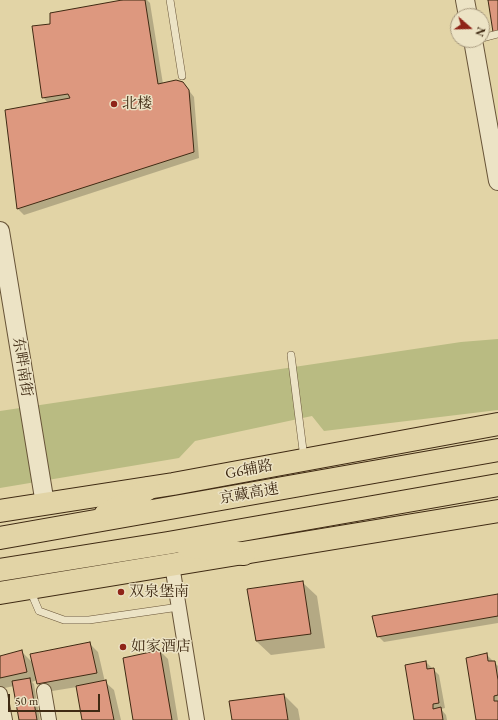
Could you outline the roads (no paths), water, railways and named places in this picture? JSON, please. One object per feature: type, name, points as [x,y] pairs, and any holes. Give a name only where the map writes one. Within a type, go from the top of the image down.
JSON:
[{"type":"main road","name":"G6辅路","points":[[0,511],[149,488],[498,424]]},
{"type":"main road","name":"京藏高速","points":[[0,538],[498,450]]},
{"type":"main road","points":[[0,570],[168,543],[498,485]]},
{"type":"main road","points":[[95,521],[149,488]]},
{"type":"main road","points":[[0,593],[498,511]]},
{"type":"main road","points":[[168,543],[244,554]]},
{"type":"street","points":[[474,48],[498,181]]},
{"type":"street","name":"东畔南街","points":[[0,231],[45,504]]},
{"type":"street","points":[[172,565],[197,720]]},
{"type":"street","points":[[44,691],[49,720]]},
{"type":"street","points":[[0,694],[5,720]]},
{"type":"lane","points":[[170,0],[182,76]]},
{"type":"lane","points":[[291,354],[304,460]]},
{"type":"lane","points":[[29,588],[39,611],[64,620],[90,620],[179,606]]},
{"type":"place","name":"北楼","points":[[114,104]]},
{"type":"place","name":"双泉堡南","points":[[121,592]]},
{"type":"place","name":"如家酒店","points":[[123,647]]}]
